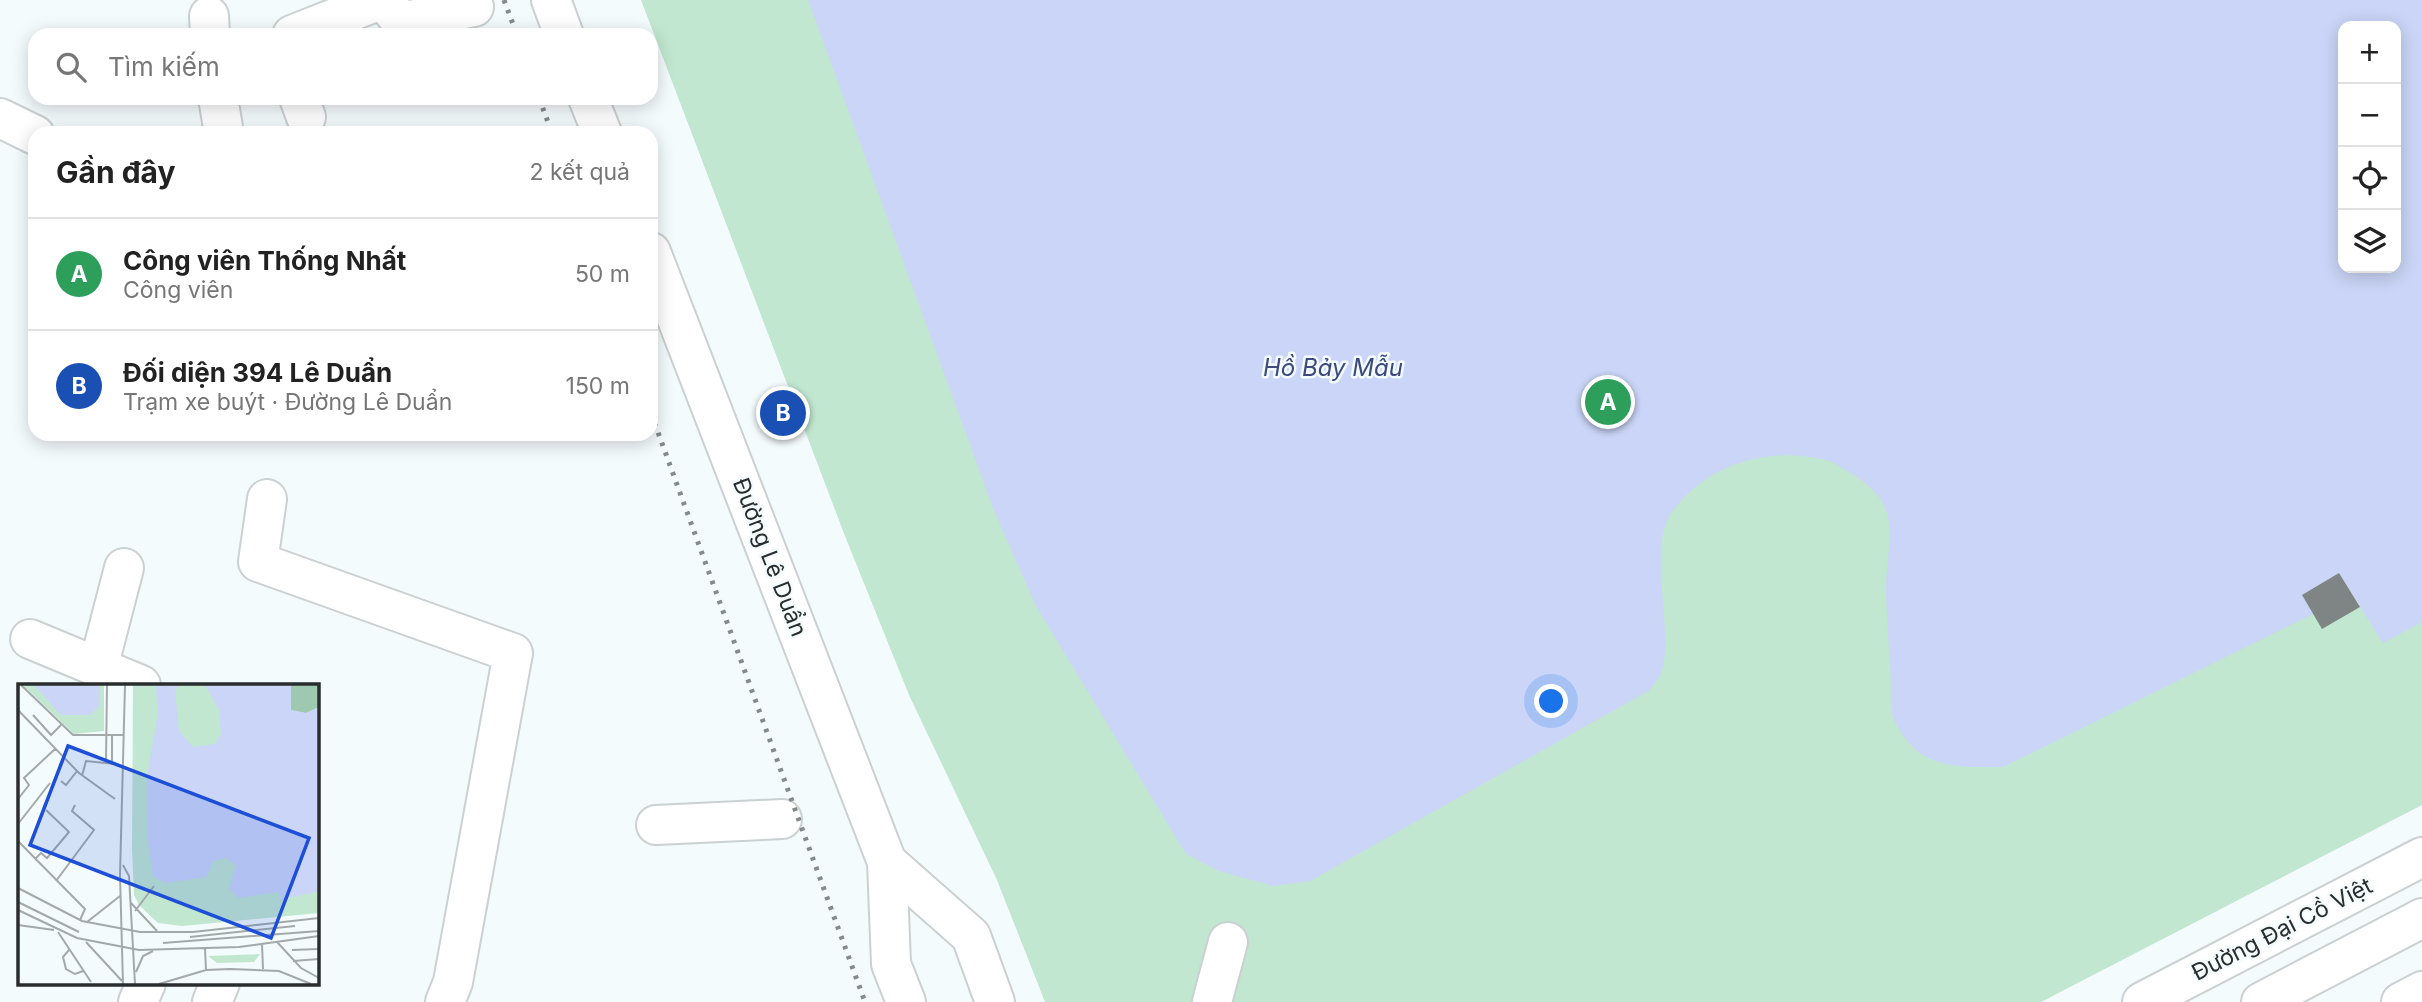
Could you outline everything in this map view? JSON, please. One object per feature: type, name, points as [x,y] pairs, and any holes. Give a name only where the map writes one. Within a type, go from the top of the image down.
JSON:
[{"type":"main road","points":[[310,28],[382,0],[401,22],[455,6]]},
{"type":"main road","points":[[551,0],[561,28]]},
{"type":"main road","points":[[219,105],[223,126]]},
{"type":"main road","points":[[591,105],[599,126]]},
{"type":"main road","points":[[0,118],[28,132]]},
{"type":"main road","name":"Đường Lê Duẩn","points":[[658,270],[887,862],[891,964],[906,1002]]},
{"type":"main road","points":[[267,499],[258,562],[513,653],[453,982],[445,1002]]},
{"type":"main road","points":[[98,668],[124,568]]},
{"type":"main road","points":[[30,639],[138,684]]},
{"type":"main road","points":[[656,825],[782,819]]},
{"type":"main road","name":"Đường Đại Cồ Việt","points":[[2142,1002],[2422,857]]},
{"type":"main road","name":"Đường Lê Duẩn","points":[[887,862],[971,936],[995,1002]]},
{"type":"main road","points":[[2261,1002],[2422,918]]},
{"type":"main road","points":[[1212,1002],[1228,942]]},
{"type":"main road","points":[[138,1002],[146,984]]},
{"type":"main road","points":[[212,1002],[220,984]]},
{"type":"main road","points":[[2401,1002],[2422,991]]},
{"type":"green space","name":"Hồ Bảy Mẫu","points":[[641,0],[2422,0],[2422,805],[2041,1002],[1045,1002],[997,880],[909,695],[845,536],[658,45],[658,28],[652,28]]},
{"type":"water","name":"Hồ Bảy Mẫu","points":[[808,0],[2422,0],[2422,622],[2383,643],[2339,573],[2302,595],[2313,614],[2003,767],[1970,767],[1940,762],[1915,749],[1905,738],[1892,713],[1886,591],[1889,526],[1883,503],[1864,482],[1829,461],[1784,455],[1762,457],[1741,462],[1701,482],[1684,497],[1670,515],[1661,547],[1665,650],[1662,670],[1650,690],[1310,881],[1273,886],[1219,871],[1186,854],[1036,606],[993,508]]},
{"type":"building","points":[[2339,573],[2360,607],[2322,629],[2302,595]]},
{"type":"railway","points":[[504,0],[514,28]]},
{"type":"railway","points":[[542,105],[549,126]]},
{"type":"railway","points":[[658,432],[865,1002]]},
{"type":"place","name":"Công viên Thống Nhất","points":[[1608,402]]},
{"type":"place","name":"Đối diện 394 Lê Duẩn","points":[[783,413]]}]
